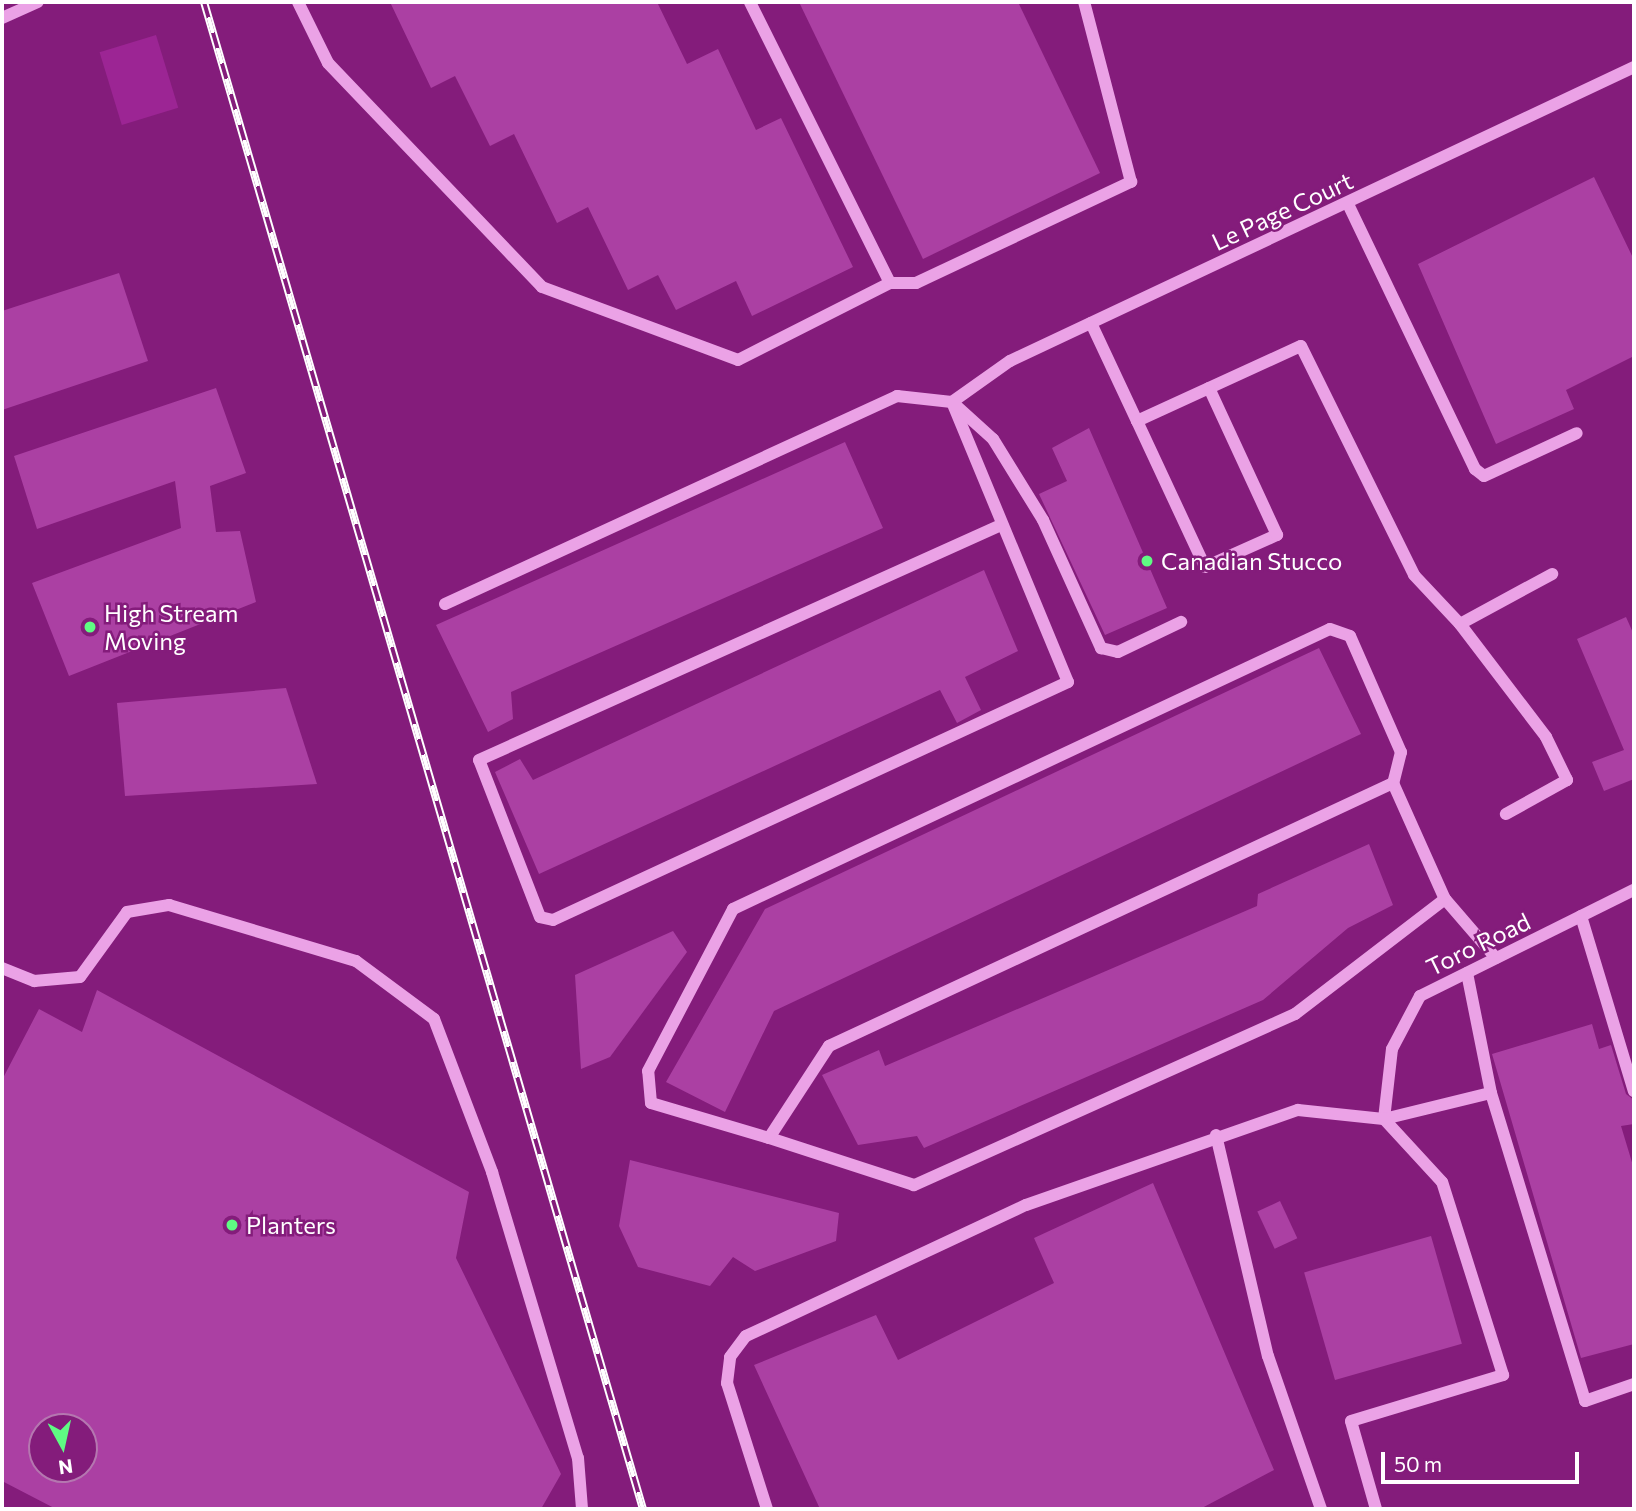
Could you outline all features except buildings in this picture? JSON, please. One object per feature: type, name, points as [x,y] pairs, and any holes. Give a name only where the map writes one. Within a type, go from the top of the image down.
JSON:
[{"type":"street","points":[[2,19],[38,2]]},
{"type":"street","points":[[299,2],[328,63],[542,288],[738,360],[890,283],[916,284],[1131,182],[1084,2]]},
{"type":"street","points":[[750,2],[890,283]]},
{"type":"street","name":"Le Page Court","points":[[952,402],[1010,361],[1634,67]]},
{"type":"street","points":[[1348,204],[1475,469],[1484,476],[1577,433]]},
{"type":"street","points":[[1091,323],[1205,567],[1277,535],[1209,388]]},
{"type":"street","points":[[1137,421],[1301,346],[1414,575],[1460,624],[1546,737],[1567,780],[1506,814]]},
{"type":"street","points":[[445,604],[897,396],[952,402],[993,439],[1043,520],[1101,648],[1118,652],[1181,622]]},
{"type":"street","points":[[952,402],[999,526],[1068,682],[553,920],[540,917],[479,760],[999,526]]},
{"type":"street","points":[[1460,624],[1552,574]]},
{"type":"street","points":[[1445,899],[1295,1014],[914,1185],[651,1103],[648,1071],[733,909],[1330,629],[1350,636],[1401,752],[1393,783],[1445,899],[1496,958]]},
{"type":"street","points":[[769,1138],[829,1046],[1393,783]]},
{"type":"street","name":"Toro Road","points":[[1384,1119],[1392,1049],[1420,996],[1634,890]]},
{"type":"street","points":[[2,968],[34,981],[80,977],[127,912],[169,905],[356,961],[434,1019],[492,1172],[578,1458],[582,1509]]},
{"type":"street","points":[[1581,916],[1634,1091]]},
{"type":"street","points":[[1467,973],[1491,1093],[1585,1401],[1634,1384]]},
{"type":"street","points":[[768,1509],[727,1383],[730,1357],[746,1336],[1026,1205],[1216,1135],[1298,1110],[1384,1119],[1491,1093]]},
{"type":"street","points":[[1376,1509],[1351,1421],[1503,1375],[1442,1182],[1384,1119]]},
{"type":"street","points":[[1216,1135],[1268,1356],[1321,1509]]},
{"type":"shaded area","points":[[156,35],[178,108],[122,125],[100,52]]},
{"type":"railway","points":[[204,2],[643,1509]]},
{"type":"place","name":"Canadian Stucco","points":[[1147,561]]},
{"type":"place","name":"High Stream Moving","points":[[90,627]]},
{"type":"place","name":"Planters","points":[[232,1225]]}]
